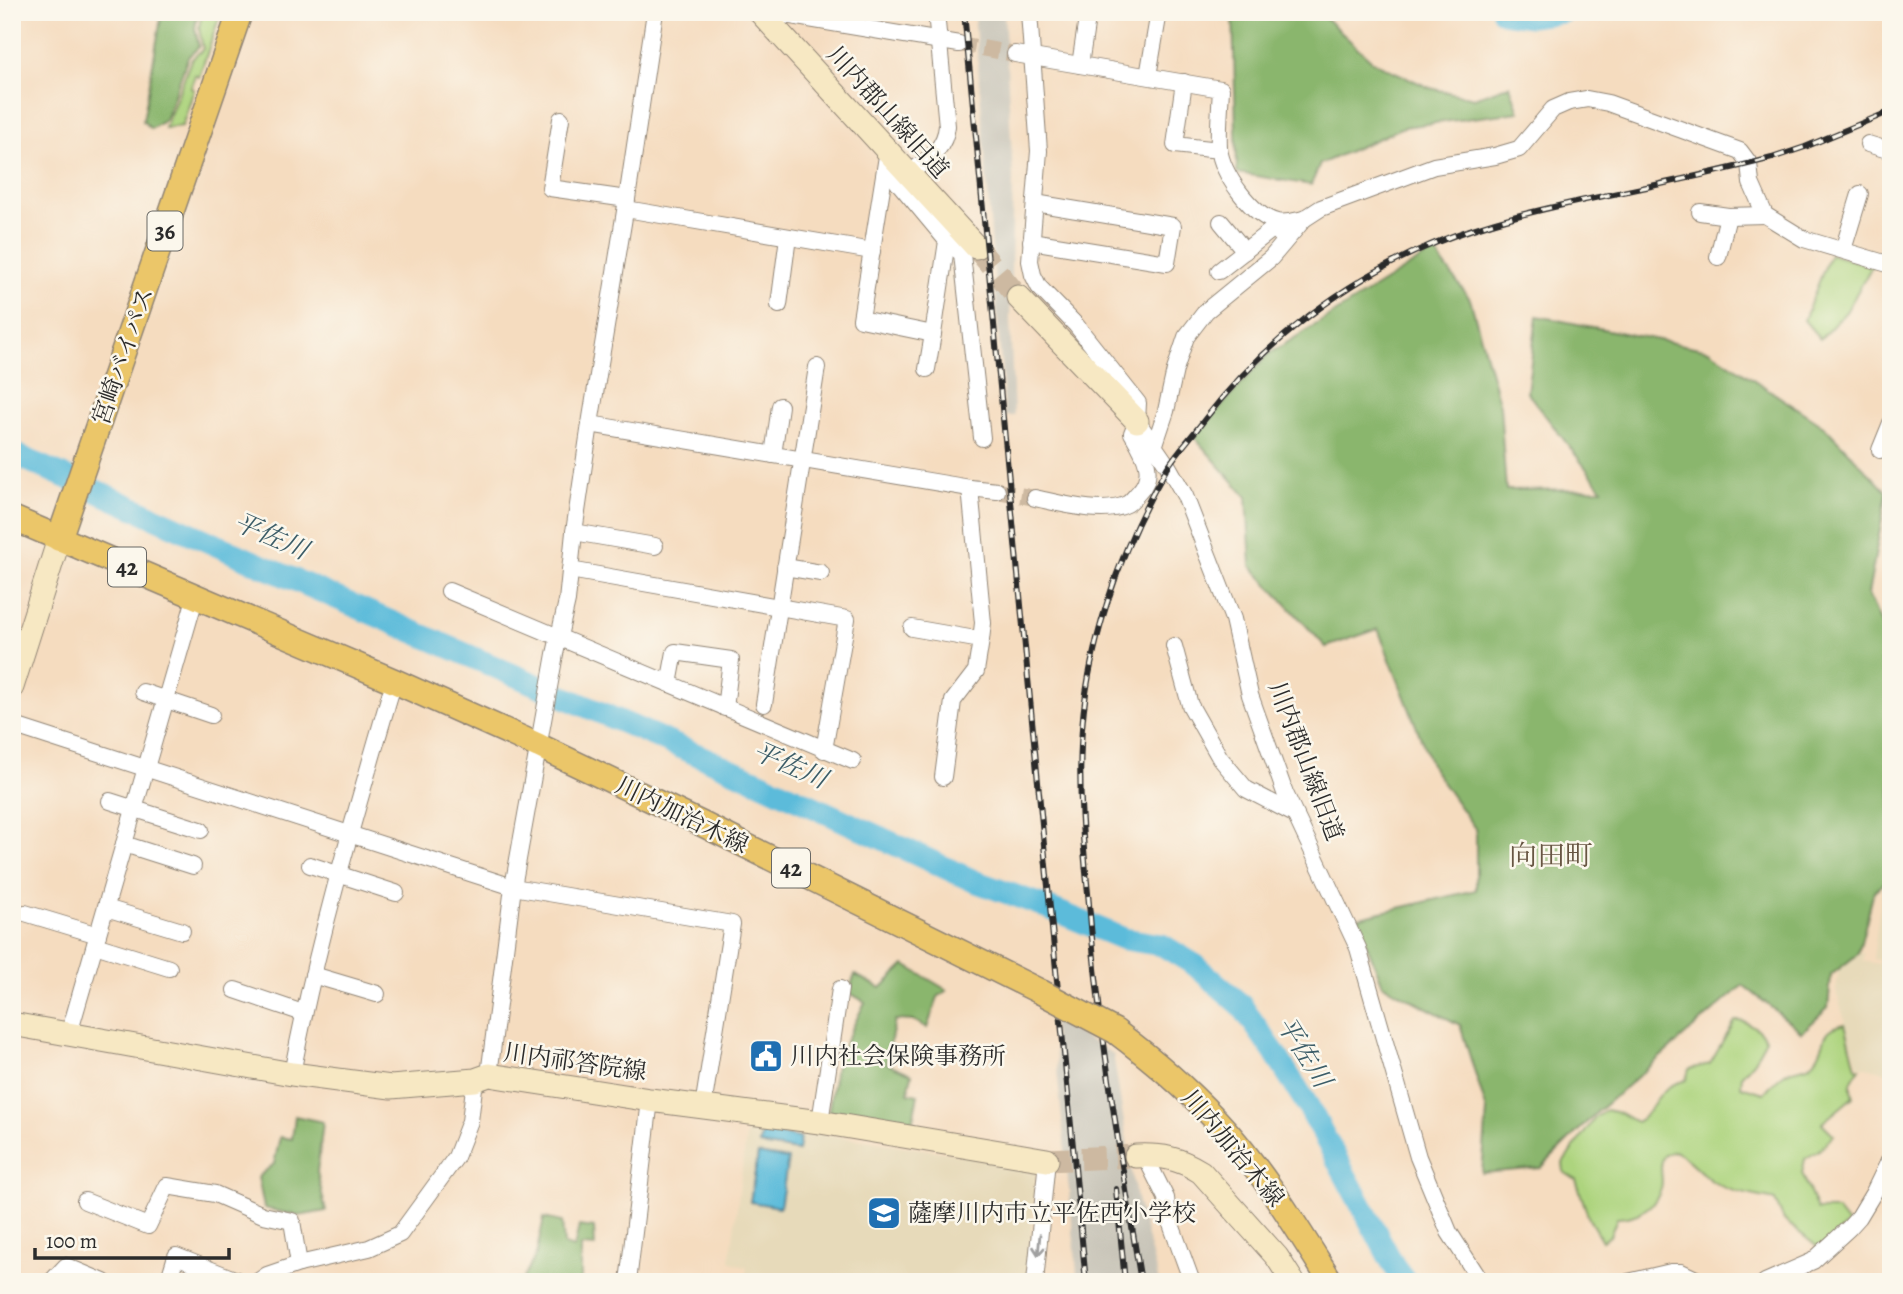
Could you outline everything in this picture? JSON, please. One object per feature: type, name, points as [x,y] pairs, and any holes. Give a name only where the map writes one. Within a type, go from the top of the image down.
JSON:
[{"type":"main road","name":"宮崎バイパス","points":[[62,529],[240,12]]},
{"type":"main road","name":"川内郡山線旧道","points":[[760,12],[903,178],[976,247]]},
{"type":"main road","name":"川内郡山線旧道","points":[[1018,297],[1137,421]]},
{"type":"main road","name":"川内加治木線","points":[[12,518],[62,529],[196,595],[394,681],[541,735],[702,824],[1115,1031],[1174,1078],[1217,1121],[1280,1202],[1331,1282]]},
{"type":"main road","points":[[12,687],[62,529]]},
{"type":"main road","name":"川内祁答院線","points":[[12,1024],[292,1074],[391,1087],[482,1078],[820,1122],[1047,1160]]},
{"type":"main road","points":[[1140,1156],[1172,1157],[1201,1172],[1277,1257],[1293,1282]]},
{"type":"street","points":[[257,1282],[267,1275],[296,1265],[369,1248],[400,1234],[456,1157],[470,1121],[482,1078],[513,887],[567,601],[590,424],[627,204],[655,12]]},
{"type":"street","points":[[767,12],[958,44]]},
{"type":"street","points":[[936,12],[946,140],[939,150],[903,178],[947,241],[962,254],[982,438]]},
{"type":"street","points":[[1029,12],[1039,151],[1030,261],[1033,275],[1039,287],[1076,325],[1138,402],[1137,421],[1132,433],[1144,455],[1149,472],[1144,487],[1128,504],[1101,509],[1035,498]]},
{"type":"street","points":[[1080,65],[1088,12]]},
{"type":"street","points":[[1149,76],[1159,12]]},
{"type":"street","points":[[1015,54],[1221,89],[1219,150],[1234,186],[1251,205],[1278,225],[1287,240]]},
{"type":"street","points":[[1184,82],[1175,145],[1219,150]]},
{"type":"street","points":[[1154,447],[1186,337],[1206,311],[1271,258],[1304,219],[1321,208],[1434,166],[1495,156],[1519,149],[1553,109],[1569,102],[1587,99],[1608,103],[1740,151],[1749,163],[1751,183],[1765,215]]},
{"type":"street","points":[[561,119],[550,187],[788,237],[872,251]]},
{"type":"street","points":[[1868,144],[1891,151]]},
{"type":"street","points":[[887,159],[861,319],[933,334]]},
{"type":"street","points":[[1843,250],[1860,194]]},
{"type":"street","points":[[1031,241],[1167,263],[1173,226],[1035,203]]},
{"type":"street","points":[[1700,212],[1728,216],[1765,215],[1804,239],[1891,265]]},
{"type":"street","points":[[1718,257],[1728,216]]},
{"type":"street","points":[[1219,271],[1278,225],[1304,219]]},
{"type":"street","points":[[1221,222],[1245,251]]},
{"type":"street","points":[[779,305],[788,237]]},
{"type":"street","points":[[926,369],[947,241]]},
{"type":"street","points":[[764,704],[817,368]]},
{"type":"street","points":[[773,455],[780,406]]},
{"type":"street","name":"川内郡山線旧道","points":[[1137,421],[1185,496],[1233,619],[1250,695],[1263,735],[1296,815],[1358,948],[1418,1157],[1449,1232],[1480,1280]]},
{"type":"street","points":[[1880,450],[1891,423]]},
{"type":"street","points":[[590,424],[997,491]]},
{"type":"street","points":[[943,777],[953,701],[976,671],[983,623],[970,488]]},
{"type":"street","points":[[574,532],[655,546]]},
{"type":"street","points":[[785,567],[821,573]]},
{"type":"street","points":[[570,570],[847,618],[824,750]]},
{"type":"street","points":[[449,591],[853,761]]},
{"type":"street","points":[[69,1034],[196,595]]},
{"type":"street","points":[[912,628],[981,640]]},
{"type":"street","points":[[1174,646],[1190,705],[1220,758],[1246,789],[1296,815]]},
{"type":"street","points":[[669,684],[675,652],[731,660],[725,708]]},
{"type":"street","points":[[292,1074],[303,1013],[338,874],[394,681]]},
{"type":"street","points":[[143,692],[211,715]]},
{"type":"street","points":[[12,725],[513,887],[732,924],[703,1107]]},
{"type":"street","points":[[110,800],[201,830]]},
{"type":"street","points":[[124,844],[193,866]]},
{"type":"street","points":[[310,865],[396,893]]},
{"type":"street","points":[[106,908],[182,931]]},
{"type":"street","points":[[25,913],[169,968]]},
{"type":"street","points":[[313,975],[377,995]]},
{"type":"street","points":[[820,1122],[841,989]]},
{"type":"street","points":[[235,990],[303,1013]]},
{"type":"street","points":[[628,1282],[650,1100]]},
{"type":"street","points":[[1140,1156],[1166,1198],[1168,1216],[1192,1282]]},
{"type":"street","points":[[1765,1282],[1813,1261],[1849,1228],[1874,1192],[1891,1157]]},
{"type":"street","points":[[1035,1282],[1047,1160]]},
{"type":"street","points":[[85,1201],[148,1226],[167,1186],[215,1194],[263,1215],[292,1221],[300,1282]]},
{"type":"street","points":[[168,1282],[176,1256],[242,1282]]},
{"type":"street","points":[[51,1282],[66,1266],[104,1282]]},
{"type":"street","points":[[1628,1282],[1681,1272],[1702,1282]]},
{"type":"shaded area","points":[[974,12],[1004,12],[1013,177],[1010,319],[1014,416],[1005,416]]},
{"type":"shaded area","points":[[1891,871],[1891,1073],[1858,1065],[1836,991],[1841,949],[1864,953],[1863,961],[1878,964],[1879,960],[1873,959],[1883,879]]},
{"type":"shaded area","points":[[1052,1018],[1113,1054],[1135,1191],[1159,1282],[1078,1282]]},
{"type":"shaded area","name":"薩摩川内市立平佐西小学校","points":[[748,1123],[1037,1166],[1027,1282],[744,1282],[747,1268],[730,1261]]},
{"type":"green space","points":[[162,12],[198,12],[195,28],[199,47],[188,57],[165,120],[151,129],[143,121]]},
{"type":"green space","points":[[202,12],[221,12],[199,77],[195,75],[191,88],[194,90],[182,126],[165,128],[191,60],[203,49],[199,28]]},
{"type":"green space","points":[[1233,12],[1319,12],[1373,62],[1430,88],[1474,98],[1510,85],[1519,112],[1404,127],[1320,164],[1311,185],[1237,173]]},
{"type":"green space","points":[[1434,251],[1470,299],[1500,406],[1506,490],[1602,489],[1527,392],[1537,316],[1709,350],[1825,427],[1887,492],[1868,594],[1891,646],[1891,877],[1874,891],[1858,954],[1831,975],[1828,1008],[1802,1032],[1743,985],[1596,1113],[1541,1168],[1482,1173],[1487,1111],[1460,1025],[1383,985],[1356,918],[1476,890],[1476,830],[1433,769],[1378,629],[1326,647],[1251,566],[1247,497],[1194,437],[1267,355]]},
{"type":"green space","points":[[1830,254],[1872,266],[1846,312],[1820,339],[1804,320]]},
{"type":"green space","points":[[905,965],[947,990],[938,997],[927,1028],[915,1021],[895,1020],[886,1063],[912,1074],[908,1093],[918,1095],[911,1128],[828,1114],[837,1060],[865,1002],[848,992],[855,975],[881,988]]},
{"type":"green space","points":[[1735,1021],[1753,1026],[1766,1039],[1754,1061],[1742,1075],[1741,1086],[1764,1093],[1785,1073],[1812,1063],[1830,1030],[1845,1024],[1856,1067],[1860,1068],[1852,1082],[1853,1097],[1822,1123],[1834,1135],[1805,1159],[1802,1173],[1817,1210],[1837,1210],[1848,1224],[1820,1249],[1784,1220],[1775,1200],[1719,1185],[1674,1151],[1666,1154],[1663,1159],[1662,1186],[1654,1202],[1644,1211],[1617,1218],[1610,1236],[1602,1241],[1589,1219],[1576,1180],[1564,1172],[1563,1163],[1595,1118],[1606,1110],[1620,1113],[1636,1122],[1646,1115],[1664,1091],[1673,1084],[1686,1080],[1689,1069],[1710,1064]]},
{"type":"green space","points":[[295,1116],[323,1122],[317,1172],[326,1211],[299,1216],[264,1208],[258,1177],[274,1164],[280,1137],[292,1139]]},
{"type":"green space","points":[[544,1218],[562,1222],[564,1245],[574,1248],[579,1226],[594,1228],[595,1247],[581,1246],[581,1282],[521,1282],[536,1255]]},
{"type":"water","points":[[762,1131],[800,1138],[798,1151],[759,1145]]},
{"type":"water","points":[[758,1154],[788,1159],[780,1207],[750,1202]]},
{"type":"waterway","points":[[1503,12],[1530,16],[1562,12]]},
{"type":"waterway","name":"平佐川","points":[[12,453],[265,567],[760,782],[974,881],[1124,939],[1162,945],[1195,965],[1241,1005],[1308,1106],[1394,1266],[1406,1282]]},
{"type":"tunnel","points":[[959,44],[1015,54]]},
{"type":"tunnel","points":[[976,247],[1018,297]]},
{"type":"tunnel","points":[[997,491],[1035,498]]},
{"type":"tunnel","points":[[1047,1160],[1136,1156]]},
{"type":"railway","points":[[964,12],[1086,1282]]},
{"type":"railway","points":[[1141,1282],[1099,1007],[1082,830],[1081,745],[1089,673],[1097,637],[1134,532],[1167,468],[1228,391],[1280,339],[1338,295],[1402,258],[1455,235],[1516,216],[1772,158],[1891,111]]},
{"type":"railway","points":[[1116,1189],[1125,1282]]},
{"type":"place","name":"川内社会保険事務所","points":[[766,1056]]},
{"type":"place","name":"薩摩川内市立平佐西小学校","points":[[884,1213]]},
{"type":"district","name":"向田町","points":[[1551,856]]}]
